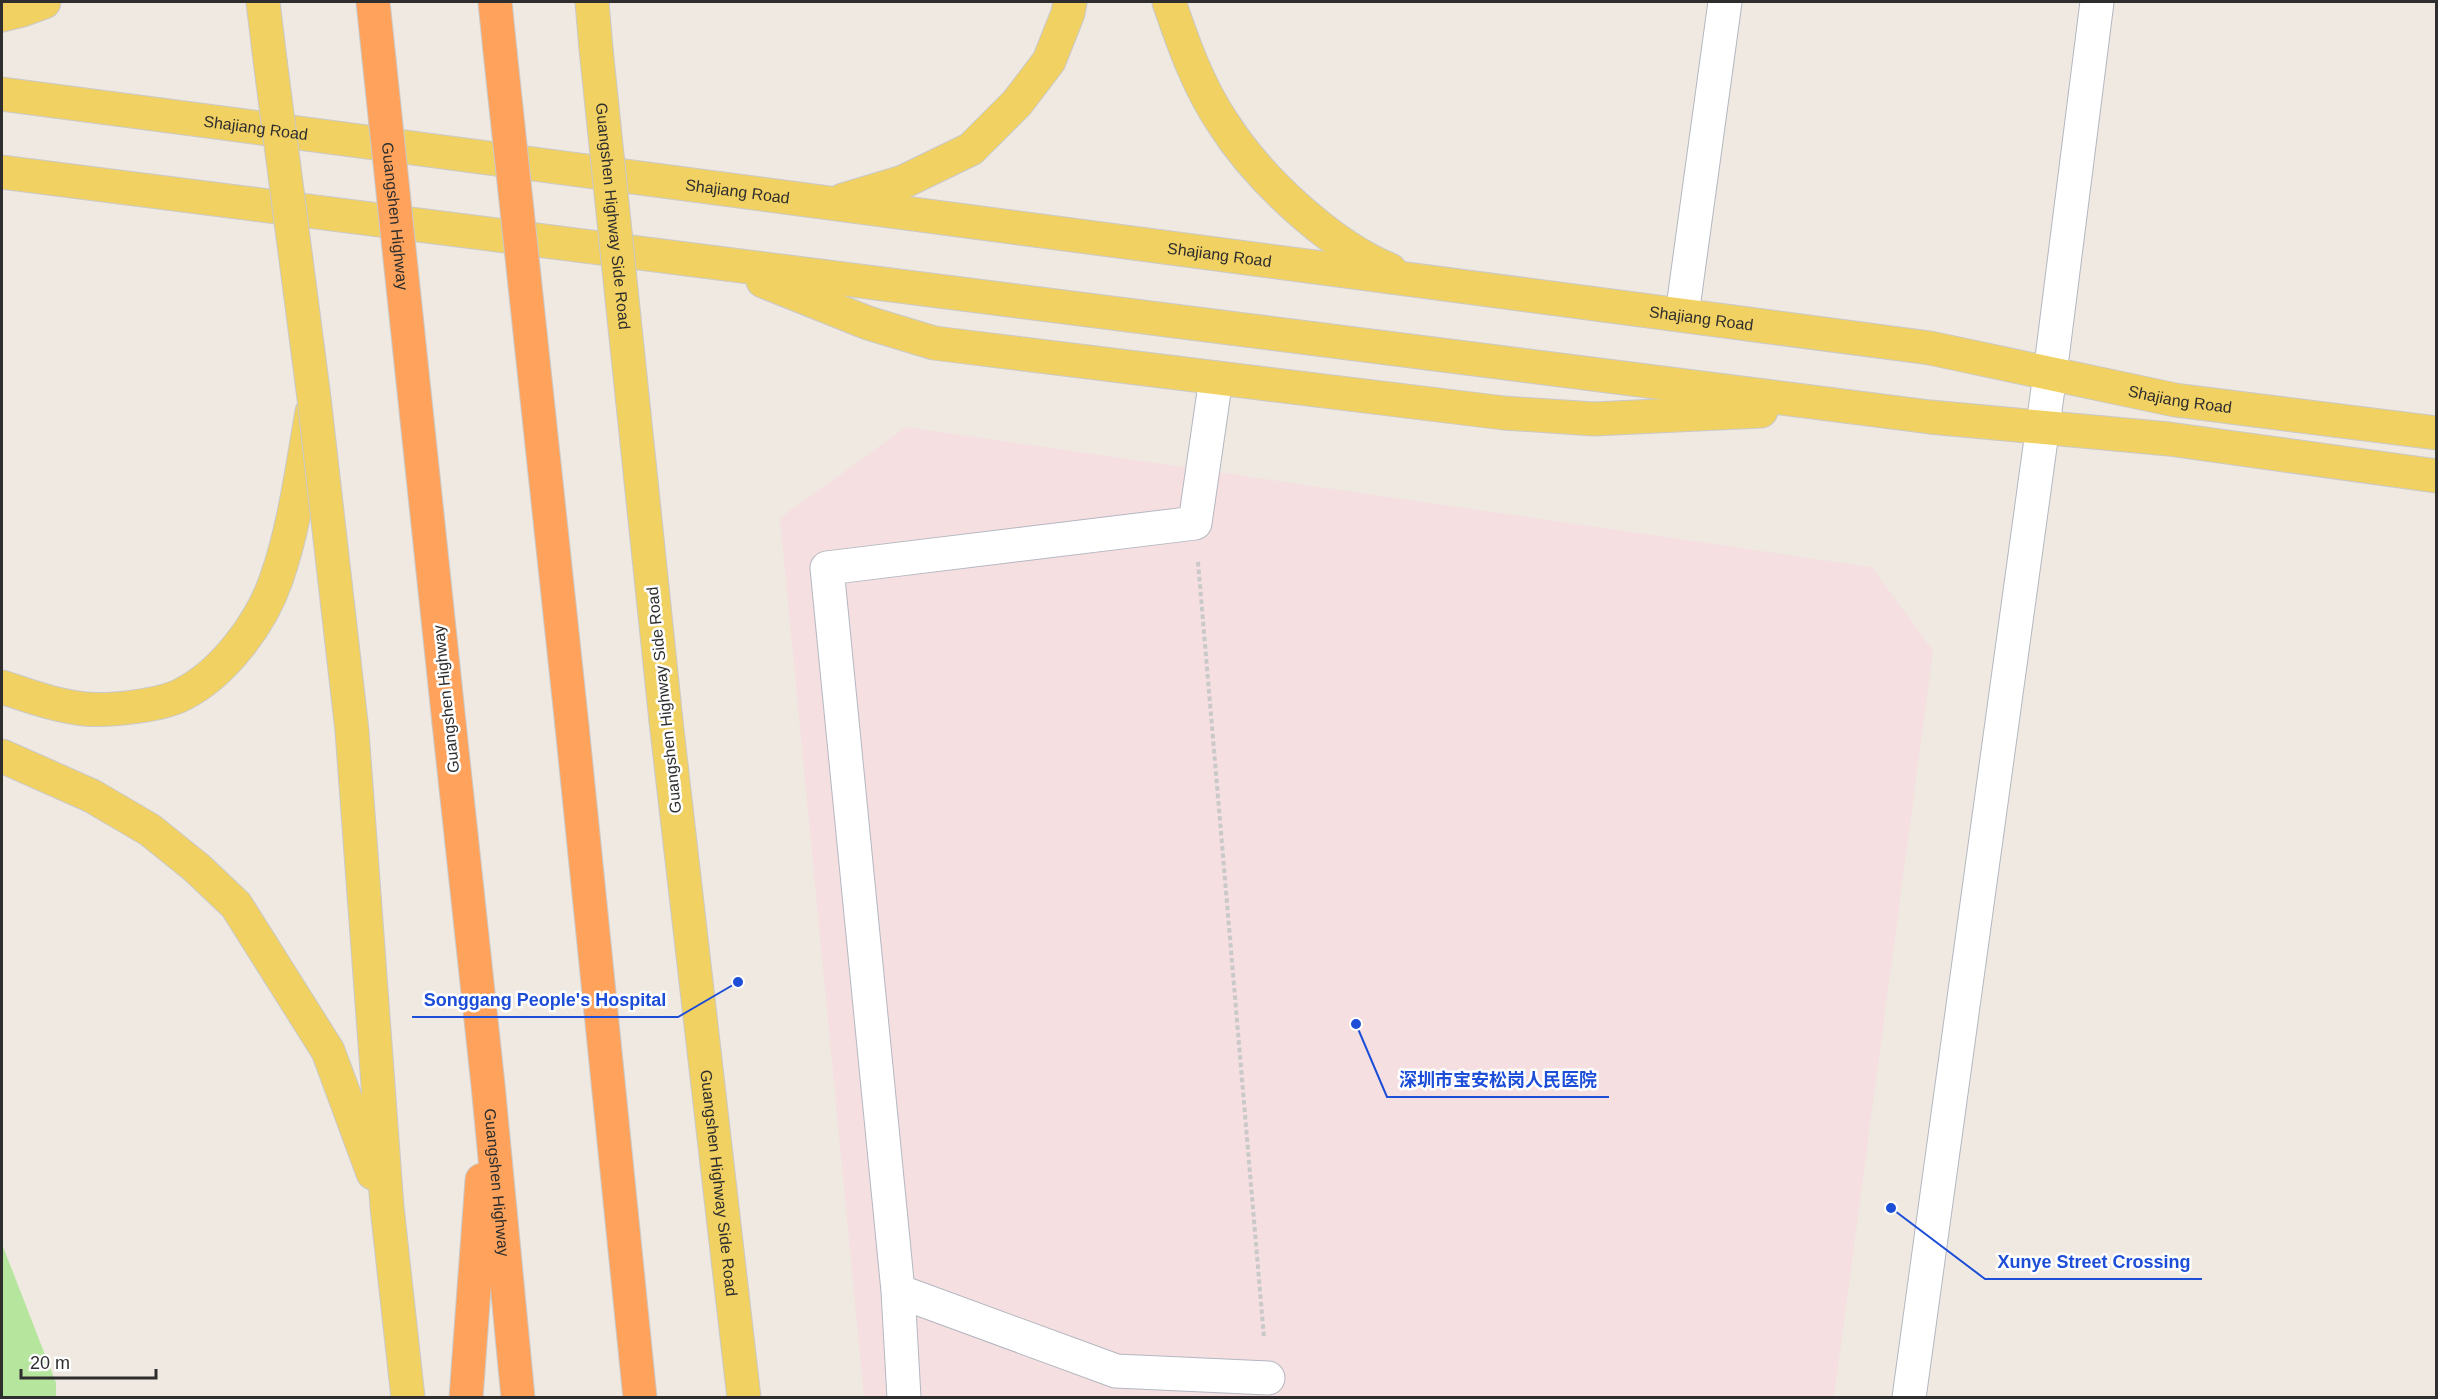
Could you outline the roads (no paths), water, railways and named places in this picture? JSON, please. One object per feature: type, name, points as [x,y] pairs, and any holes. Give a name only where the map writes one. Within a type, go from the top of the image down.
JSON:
[{"type":"highway","name":"Guangshen Highway","points":[[373,2],[488,1085],[518,1398]]},
{"type":"highway","points":[[495,2],[572,726],[639,1398]]},
{"type":"highway","points":[[466,1398],[488,1085]]},
{"type":"main road","points":[[2,15],[44,2]]},
{"type":"main road","points":[[263,2],[314,398],[352,731],[387,1207],[408,1398]]},
{"type":"main road","name":"Guangshen Highway Side Road","points":[[592,2],[666,721],[744,1398]]},
{"type":"main road","points":[[832,204],[903,182],[971,149],[1017,103],[1049,61],[1068,14],[1070,2]]},
{"type":"main road","points":[[1169,2],[1192,66],[1223,123],[1261,172],[1308,217],[1365,260],[1417,280]]},
{"type":"main road","name":"Shajiang Road","points":[[2,94],[1930,348],[2175,400],[2436,434]]},
{"type":"main road","points":[[2,171],[1852,407],[2042,428],[2169,439],[2436,476]]},
{"type":"main road","points":[[716,263],[868,323],[934,343],[1504,413],[1594,419],[1852,407]]},
{"type":"main road","points":[[2,687],[47,703],[86,709],[134,707],[182,695],[220,667],[254,626],[275,581],[296,507],[314,398]]},
{"type":"main road","points":[[2,756],[92,796],[150,830],[197,868],[236,905],[328,1051],[387,1207]]},
{"type":"street","points":[[1682,315],[1725,2]]},
{"type":"street","points":[[1909,1398],[2050,374],[2097,2]]},
{"type":"street","points":[[904,1398],[898,1291],[827,568],[1195,523],[1216,378]]},
{"type":"street","points":[[898,1291],[1116,1371],[1268,1378]]},
{"type":"place","name":"Songgang People's Hospital","points":[[738,982]]},
{"type":"place","name":"深圳市宝安松岗人民医院","points":[[1356,1024]]},
{"type":"place","name":"Xunye Street Crossing","points":[[1891,1208]]}]
